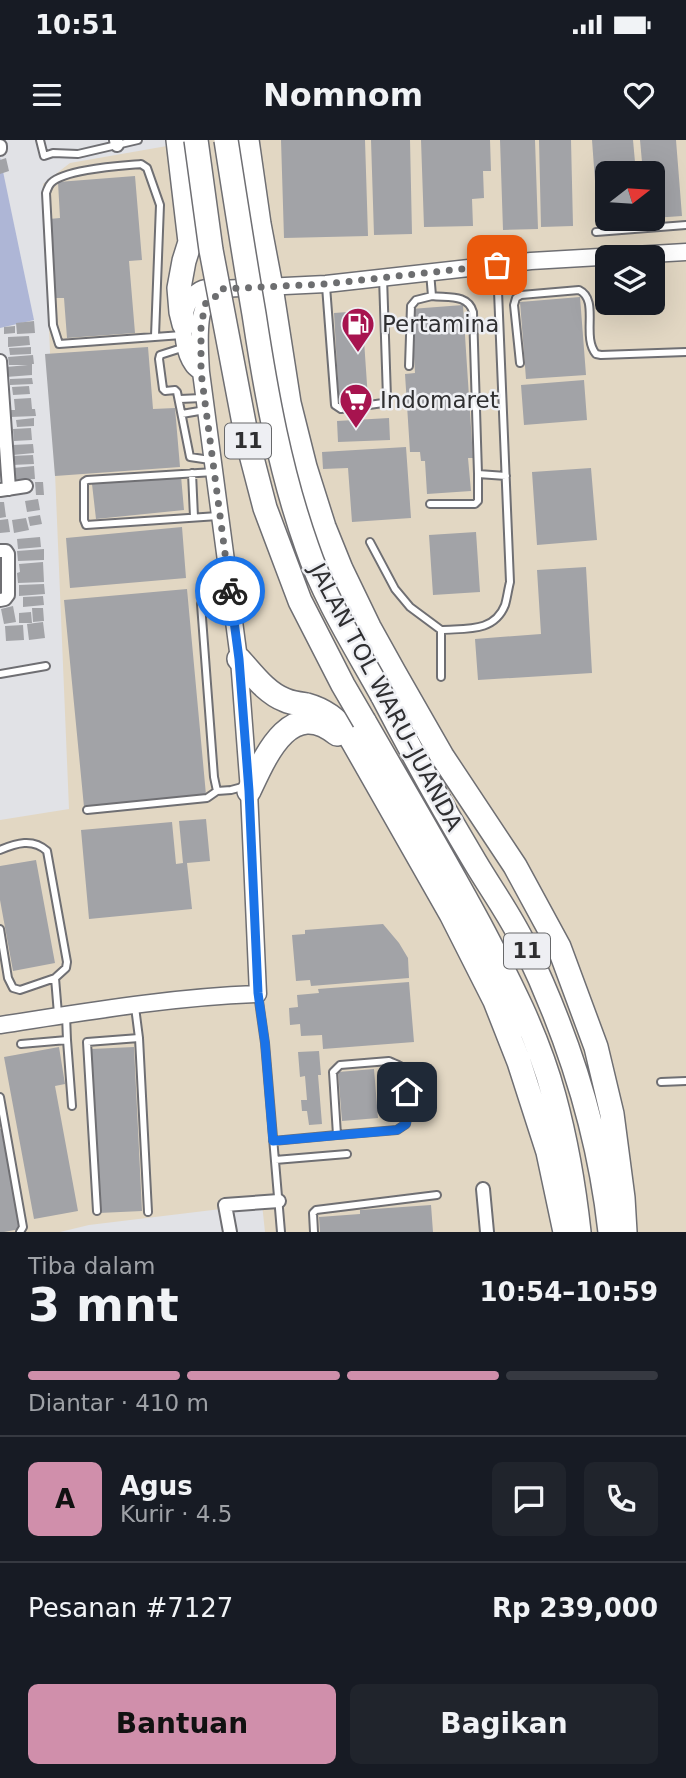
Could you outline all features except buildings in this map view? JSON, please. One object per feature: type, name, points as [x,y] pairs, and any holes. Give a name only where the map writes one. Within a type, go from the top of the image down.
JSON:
[{"type":"highway","points":[[178,140],[190,242],[213,292]]},
{"type":"highway","name":"JALAN TOL WARU–JUANDA","points":[[196,140],[211,250],[247,439],[265,508],[300,601],[343,685],[500,963],[534,1037],[554,1095],[570,1167],[579,1232]]},
{"type":"highway","name":"JALAN TOL WARU–JUANDA","points":[[226,140],[274,434],[308,550],[334,608],[423,773],[523,941],[558,1019],[598,1150],[610,1232]]},
{"type":"highway","points":[[247,140],[289,403],[324,527],[369,627],[442,756],[515,866],[559,947],[596,1046],[612,1114],[625,1232]]},
{"type":"highway","points":[[184,335],[179,288],[190,242]]},
{"type":"highway","points":[[239,659],[269,691],[284,700],[331,714],[341,724],[430,877],[475,959],[519,1062],[548,1152],[565,1232]]},
{"type":"highway","points":[[249,789],[265,757],[280,736],[293,726],[306,722],[327,726],[337,733],[399,839],[430,877]]},
{"type":"street","points":[[201,372],[193,366],[184,335],[187,304],[199,289],[213,292],[326,284],[531,261],[686,252]]},
{"type":"street","points":[[0,1025],[223,995],[258,993],[249,789],[239,659],[201,372],[201,325],[206,302],[213,292]]},
{"type":"street","points":[[0,361],[4,489],[26,486]]},
{"type":"street","points":[[0,551],[6,551],[8,554],[8,595],[0,600]]},
{"type":"street","points":[[484,1189],[487,1232]]},
{"type":"street","points":[[230,1232],[225,1205],[279,1200]]},
{"type":"lane","points":[[40,140],[44,156],[53,153],[78,153],[138,140]]},
{"type":"lane","points":[[155,336],[160,205],[147,168],[141,164],[77,173],[55,180],[46,192],[53,325],[59,344],[184,335]]},
{"type":"lane","points":[[596,232],[686,225]]},
{"type":"lane","points":[[370,542],[395,589],[410,607],[441,629],[482,628],[492,622],[504,607],[510,582],[497,265]]},
{"type":"lane","points":[[430,272],[432,296]]},
{"type":"lane","points":[[326,284],[335,405],[341,408],[383,403],[387,398],[383,277]]},
{"type":"lane","points":[[520,363],[514,305],[516,298],[520,295],[579,290],[589,299],[590,344],[596,354],[686,352]]},
{"type":"lane","points":[[410,366],[411,306],[416,300],[432,296],[464,299],[471,303],[478,501],[475,504],[430,504]]},
{"type":"lane","points":[[184,335],[160,355],[163,390],[175,390],[180,399],[190,457],[213,466]]},
{"type":"lane","points":[[180,399],[205,404]]},
{"type":"lane","points":[[182,414],[205,404]]},
{"type":"lane","points":[[213,466],[192,473],[87,480],[84,482],[84,520],[86,525],[220,516]]},
{"type":"lane","points":[[192,473],[194,517]]},
{"type":"lane","points":[[478,474],[506,475]]},
{"type":"lane","points":[[217,791],[201,604],[205,595],[229,587]]},
{"type":"lane","points":[[441,629],[441,677]]},
{"type":"lane","points":[[0,674],[46,666]]},
{"type":"lane","points":[[87,810],[206,798],[217,791],[249,789]]},
{"type":"lane","points":[[0,850],[32,842],[40,844],[47,851],[66,968],[55,978],[20,990],[13,988],[8,978],[0,929]]},
{"type":"lane","points":[[55,978],[67,1040],[72,1106]]},
{"type":"lane","points":[[258,993],[265,1043],[281,1232]]},
{"type":"lane","points":[[135,1006],[148,1212]]},
{"type":"lane","points":[[97,1211],[87,1042],[139,1038]]},
{"type":"lane","points":[[21,1044],[67,1040]]},
{"type":"lane","points":[[273,1141],[397,1130],[406,1124],[409,1111],[405,1074],[399,1065],[389,1061],[340,1065],[336,1068],[333,1072],[337,1135]]},
{"type":"lane","points":[[661,1082],[686,1081]]},
{"type":"lane","points":[[0,1097],[23,1227],[20,1232]]},
{"type":"lane","points":[[275,1160],[347,1154]]},
{"type":"lane","points":[[314,1232],[313,1213],[316,1210],[437,1195]]},
{"type":"shaded area","points":[[201,140],[686,140],[686,1232],[265,1232],[262,1204],[89,1225],[60,1232],[0,1232],[0,820],[69,809],[43,184],[70,163]]},
{"type":"shaded area","points":[[0,157],[34,320],[0,328]]},
{"type":"way so far","points":[[230,591],[201,372],[201,325],[206,302],[218,295],[220,289],[326,284],[497,265]]},
{"type":"place","name":"Pertamina","points":[[358,354]]},
{"type":"place","name":"Indomaret","points":[[356,430]]},
{"type":"route","points":[[230,591],[239,659],[249,791],[258,993],[273,1141],[397,1130],[406,1124],[409,1111],[407,1092]]}]
